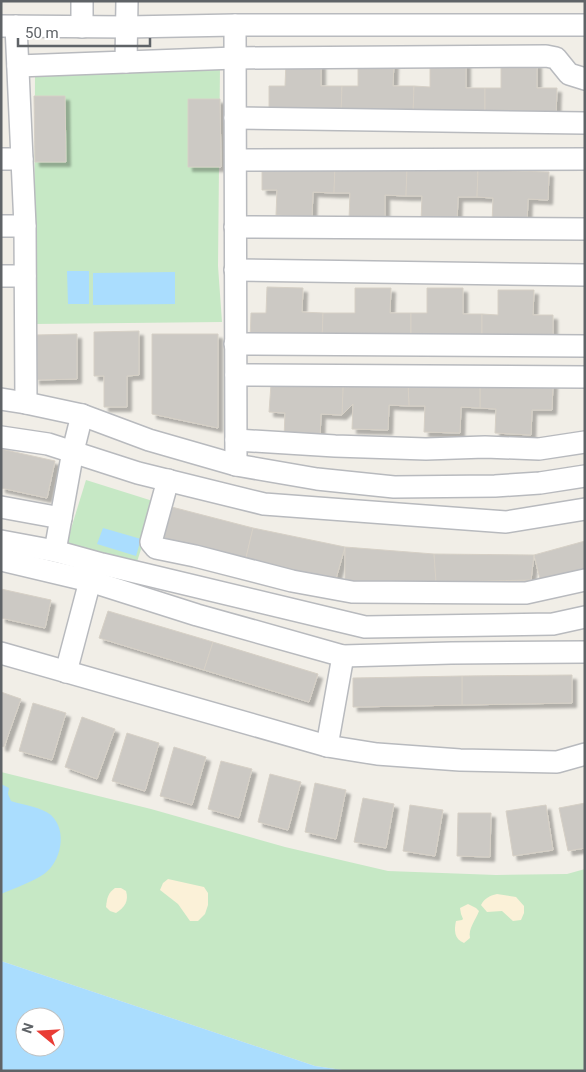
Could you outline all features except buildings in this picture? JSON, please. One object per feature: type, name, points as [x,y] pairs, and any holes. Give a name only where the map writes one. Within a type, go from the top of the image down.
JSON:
[{"type":"street","points":[[82,1],[82,27]]},
{"type":"street","points":[[126,62],[127,1]]},
{"type":"street","points":[[235,25],[236,465]]},
{"type":"street","points":[[26,402],[25,226],[11,159],[12,60],[9,26],[585,25]]},
{"type":"street","points":[[12,60],[126,62],[234,58],[546,56],[556,58],[570,74],[585,79]]},
{"type":"street","points":[[236,118],[585,123]]},
{"type":"street","points":[[236,160],[585,159]]},
{"type":"street","points":[[1,226],[25,226]]},
{"type":"street","points":[[235,227],[585,229]]},
{"type":"street","points":[[235,270],[585,275]]},
{"type":"street","points":[[1,276],[25,276]]},
{"type":"street","points":[[235,344],[585,346]]},
{"type":"street","points":[[236,375],[585,377]]},
{"type":"street","points":[[1,399],[26,402],[82,416],[149,440],[236,465],[317,478],[394,487],[495,486],[540,483],[585,476]]},
{"type":"street","points":[[55,552],[73,451],[82,416]]},
{"type":"street","points":[[1,437],[48,444],[138,473],[264,504],[506,522],[585,509]]},
{"type":"street","points":[[138,473],[149,440]]},
{"type":"street","points":[[236,440],[426,449],[485,447],[538,449],[585,442]]},
{"type":"street","points":[[538,449],[540,483]]},
{"type":"street","points":[[168,480],[151,542],[156,548],[292,581],[352,592],[526,593],[585,580]]},
{"type":"street","points":[[1,507],[61,518]]},
{"type":"street","points":[[1,541],[55,552],[365,627],[553,624],[585,617]]},
{"type":"street","points":[[1,560],[90,581],[197,615],[343,656],[585,652]]},
{"type":"street","points":[[66,672],[90,581]]},
{"type":"street","points":[[1,653],[327,746],[377,754],[460,760],[558,762],[585,754]]},
{"type":"street","points":[[327,746],[343,656]]},
{"type":"green space","points":[[220,66],[218,266],[222,322],[34,324],[35,75]]},
{"type":"green space","points":[[86,480],[156,502],[137,562],[62,558]]},
{"type":"green space","points":[[1,772],[151,809],[285,847],[388,871],[496,875],[567,874],[585,869],[585,1071],[349,1071],[315,1066],[1,961]]},
{"type":"sand","points":[[168,879],[204,887],[208,893],[208,905],[205,914],[198,921],[190,921],[178,904],[160,890],[163,883]]},
{"type":"sand","points":[[115,888],[121,888],[126,891],[127,898],[124,906],[116,913],[106,907],[108,896]]},
{"type":"sand","points":[[497,894],[516,897],[524,906],[521,920],[513,921],[502,911],[487,912],[481,905],[487,898]]},
{"type":"sand","points":[[468,904],[479,911],[471,927],[470,938],[464,943],[458,939],[455,928],[456,921],[463,919],[460,908]]},
{"type":"water","points":[[67,271],[89,271],[89,304],[68,304]]},
{"type":"water","points":[[175,272],[175,304],[93,305],[93,273]]},
{"type":"water","points":[[103,528],[141,539],[136,556],[97,544]]},
{"type":"water","points":[[1,784],[9,788],[8,794],[11,801],[37,808],[51,815],[56,822],[61,838],[58,854],[50,869],[34,880],[1,894]]},
{"type":"water","points":[[1,961],[315,1066],[349,1071],[1,1071]]}]
